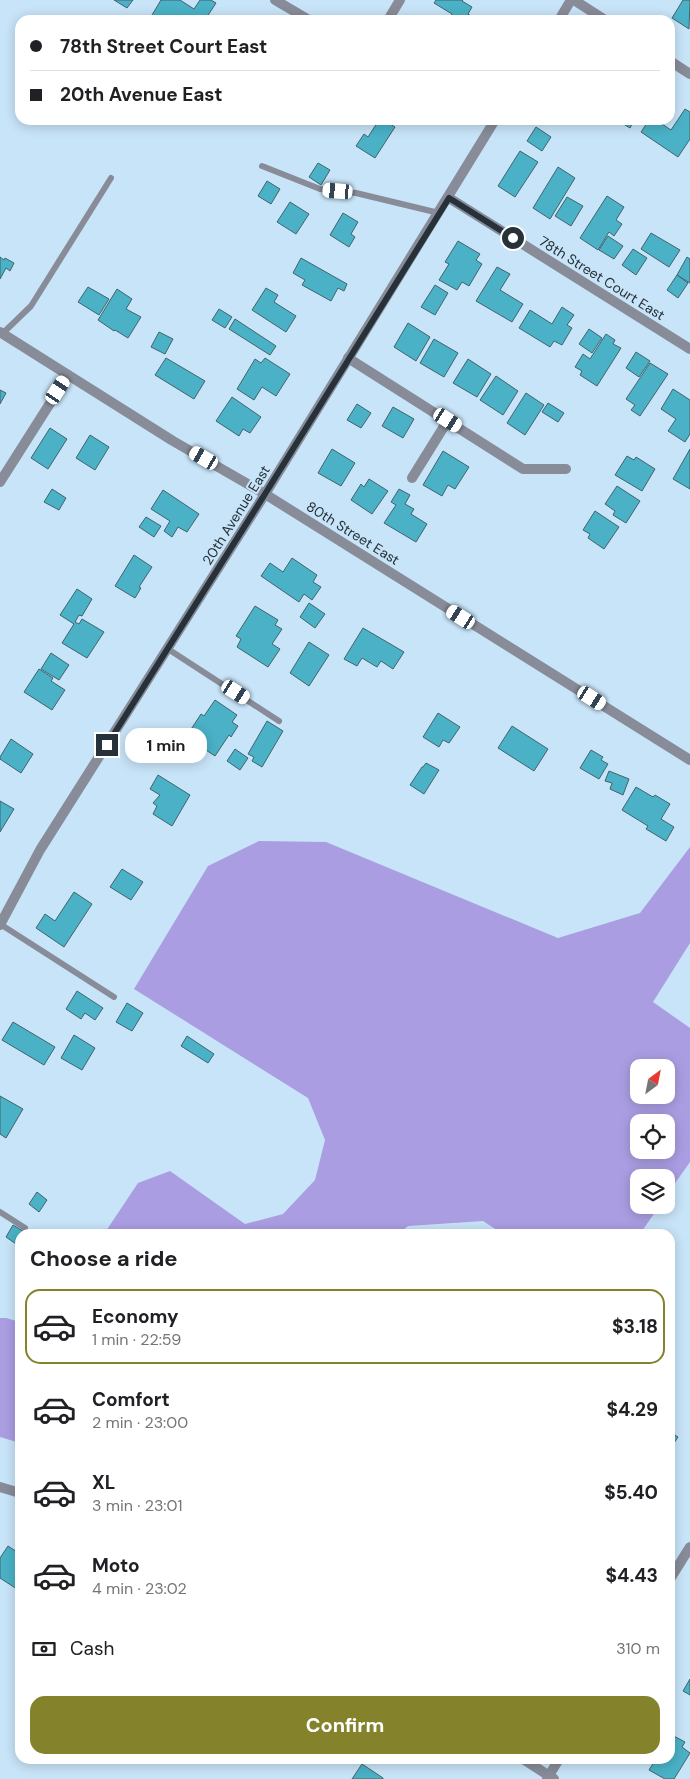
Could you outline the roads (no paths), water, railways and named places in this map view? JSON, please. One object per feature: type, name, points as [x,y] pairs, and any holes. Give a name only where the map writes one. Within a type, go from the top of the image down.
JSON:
[{"type":"street","points":[[275,0],[300,15]]},
{"type":"street","points":[[391,15],[400,0]]},
{"type":"street","points":[[562,15],[573,0],[597,15]]},
{"type":"street","points":[[675,64],[690,74]]},
{"type":"street","name":"20th Avenue East","points":[[0,924],[40,850],[265,494],[449,198],[492,125]]},
{"type":"street","name":"78th Street Court East","points":[[449,198],[690,349]]},
{"type":"street","name":"80th Street East","points":[[1,333],[173,441],[265,494],[690,760]]},
{"type":"street","points":[[348,358],[523,469],[566,469]]},
{"type":"street","points":[[0,482],[68,375]]},
{"type":"street","points":[[412,478],[448,420]]},
{"type":"street","points":[[0,1487],[15,1492]]},
{"type":"street","points":[[675,1571],[690,1547]]},
{"type":"street","points":[[530,1764],[550,1778],[557,1764]]},
{"type":"lane","points":[[262,166],[320,190],[356,193],[439,214]]},
{"type":"lane","points":[[1,333],[30,306],[111,178]]},
{"type":"lane","points":[[168,649],[279,720]]},
{"type":"lane","points":[[0,924],[114,997]]},
{"type":"lane","points":[[0,1212],[25,1228]]}]
